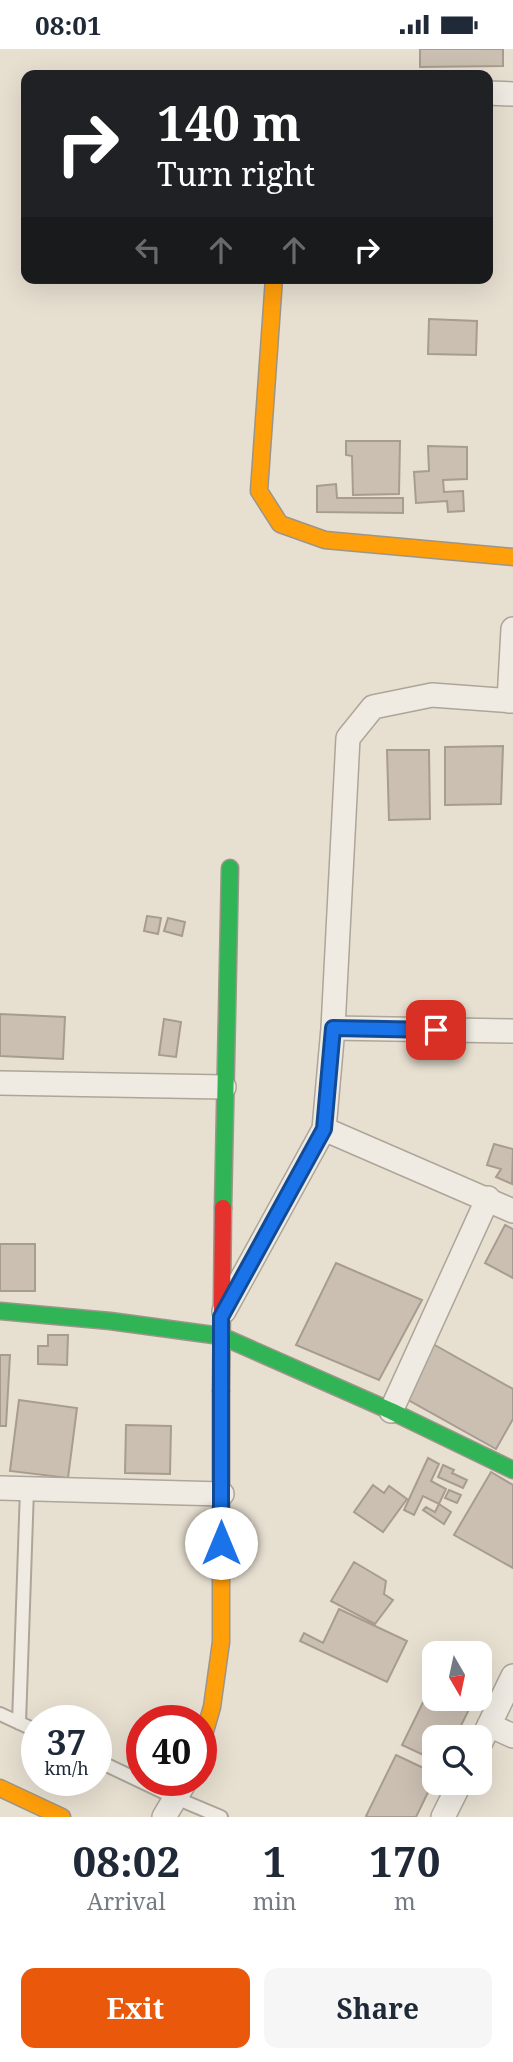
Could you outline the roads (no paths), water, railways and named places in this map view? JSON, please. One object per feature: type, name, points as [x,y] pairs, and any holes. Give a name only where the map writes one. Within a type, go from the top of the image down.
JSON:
[{"type":"street","points":[[493,93],[513,94]]},
{"type":"street","points":[[274,284],[259,491],[280,524],[325,540],[513,557]]},
{"type":"street","points":[[221,1326],[324,1129],[333,1028],[348,739],[373,707],[432,695],[511,701],[513,629]]},
{"type":"street","points":[[213,1705],[218,1675],[222,1494],[224,1087],[230,868]]},
{"type":"street","points":[[333,1028],[513,1031]]},
{"type":"street","points":[[0,1083],[224,1087]]},
{"type":"street","points":[[324,1129],[513,1210]]},
{"type":"street","points":[[391,1411],[488,1198]]},
{"type":"street","points":[[0,1311],[110,1321],[221,1326],[513,1470]]},
{"type":"street","points":[[0,1488],[222,1494]]},
{"type":"street","points":[[488,1725],[513,1676]]},
{"type":"street","points":[[492,1735],[513,1736]]},
{"type":"street","points":[[0,1789],[62,1817]]},
{"type":"street","points":[[443,1817],[454,1795]]},
{"type":"lane","points":[[0,1714],[19,1723],[27,1489]]},
{"type":"lane","points":[[112,1768],[221,1817]]}]
